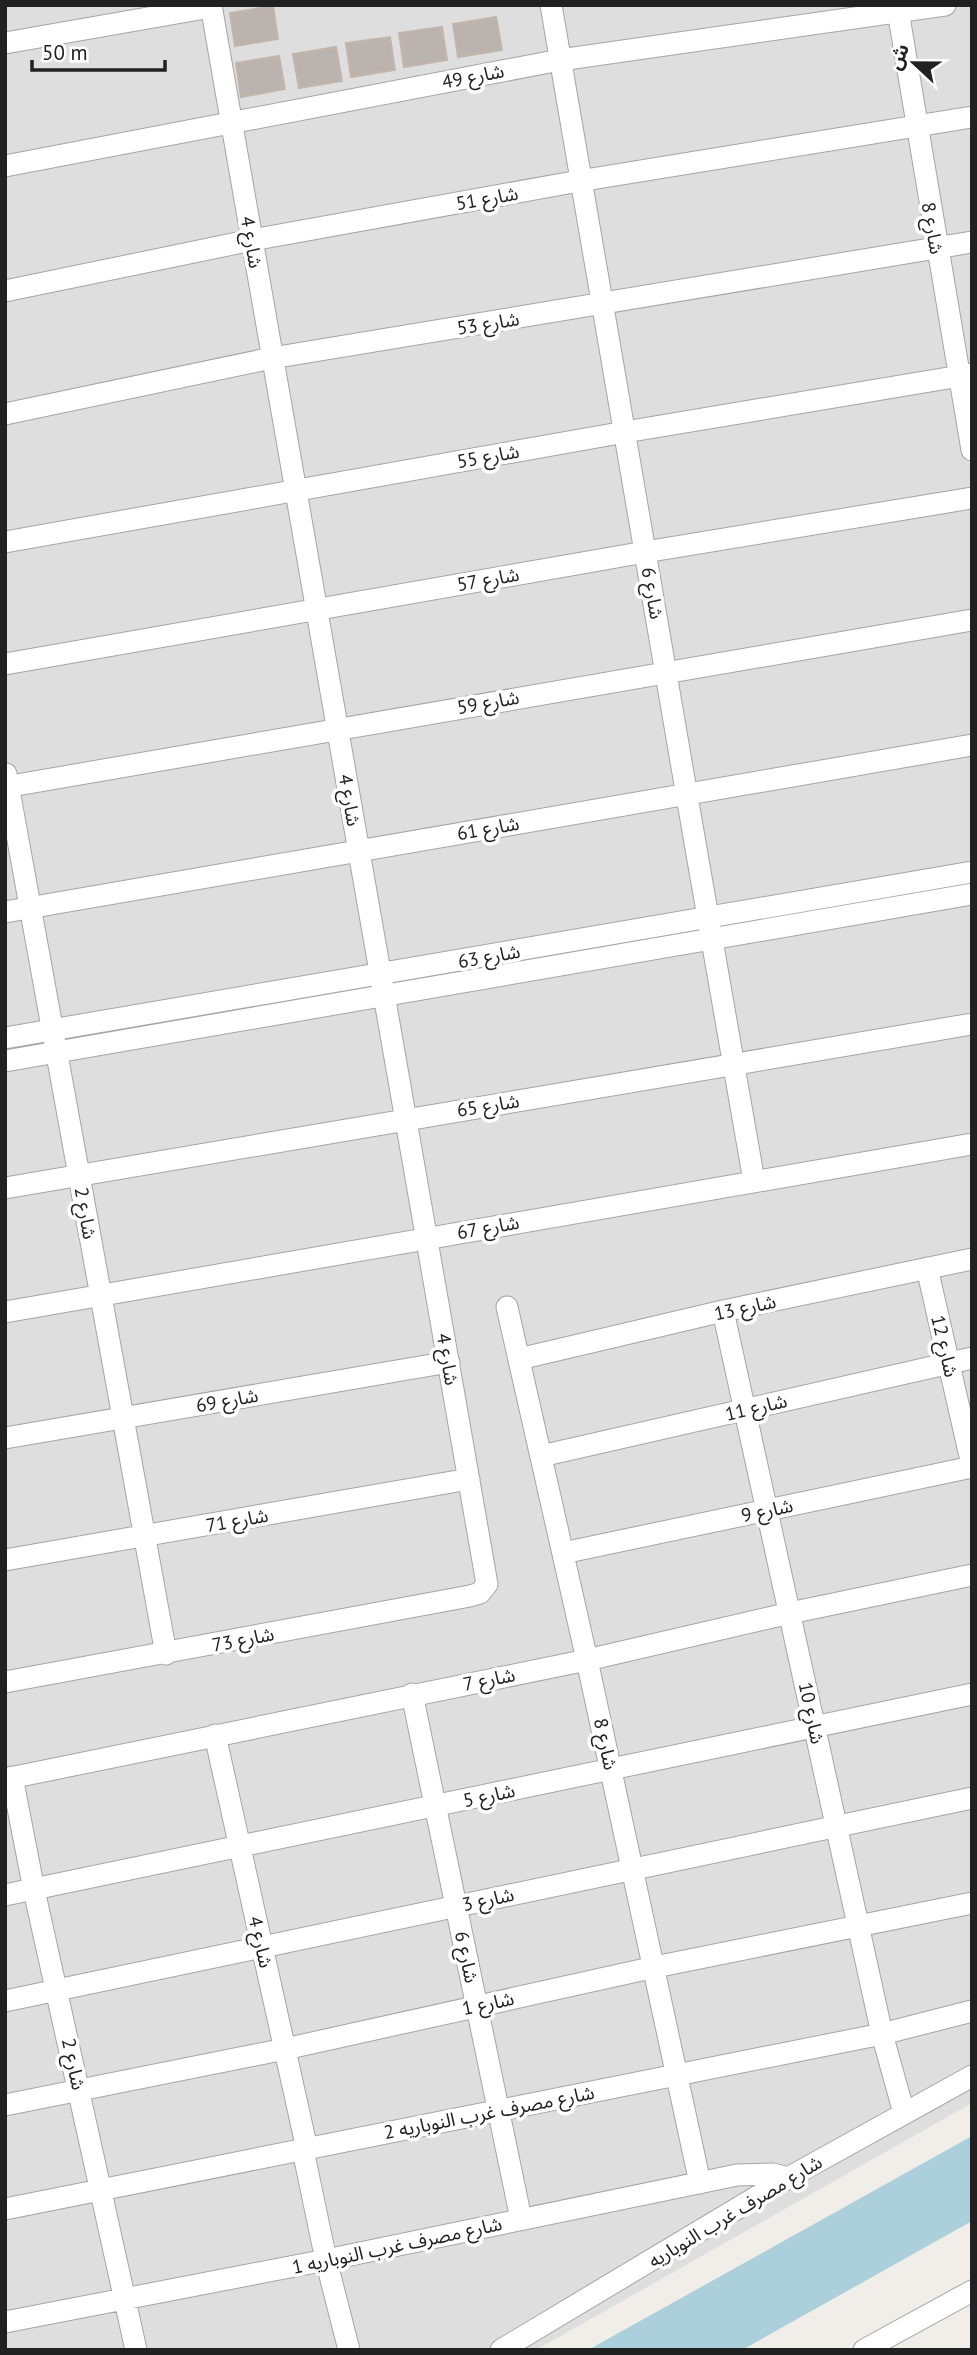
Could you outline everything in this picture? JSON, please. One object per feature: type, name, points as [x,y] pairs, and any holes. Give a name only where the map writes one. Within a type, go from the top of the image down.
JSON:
[{"type":"street","name":"شارع 6","points":[[551,5],[579,181],[667,671],[754,1181]]},
{"type":"street","name":"شارع 49","points":[[5,166],[560,60],[897,9],[944,5]]},
{"type":"street","points":[[5,43],[211,6]]},
{"type":"street","name":"شارع 4","points":[[211,6],[487,1584],[480,1593]]},
{"type":"street","name":"شارع 8","points":[[897,9],[936,247],[966,375],[972,450]]},
{"type":"street","name":"شارع 51","points":[[5,291],[252,240],[579,181],[972,117]]},
{"type":"street","name":"شارع 53","points":[[5,414],[272,358],[972,242]]},
{"type":"street","name":"شارع 55","points":[[5,542],[625,432],[966,375]]},
{"type":"street","name":"شارع 57","points":[[5,664],[645,552],[972,498]]},
{"type":"street","name":"شارع 59","points":[[6,782],[972,620]]},
{"type":"street","name":"شارع 61","points":[[5,912],[972,746]]},
{"type":"street","name":"شارع 2","points":[[6,782],[166,1654]]},
{"type":"street","name":"شارع 63","points":[[710,928],[972,872]]},
{"type":"street","name":"شارع 63","points":[[5,1038],[382,984],[710,928],[972,894]]},
{"type":"street","name":"شارع 63","points":[[5,1061],[382,984]]},
{"type":"street","name":"شارع 65","points":[[5,1188],[972,1024]]},
{"type":"street","name":"شارع 67","points":[[5,1312],[972,1144]]},
{"type":"street","name":"شارع 13","points":[[519,1359],[723,1311],[972,1259]]},
{"type":"street","name":"شارع 12","points":[[927,1268],[972,1466]]},
{"type":"street","name":"شارع 8","points":[[507,1307],[655,1967],[700,2183]]},
{"type":"street","name":"شارع 10","points":[[723,1311],[882,2034],[904,2113]]},
{"type":"street","name":"شارع 11","points":[[541,1456],[972,1358]]},
{"type":"street","name":"شارع 69","points":[[5,1438],[449,1362]]},
{"type":"street","name":"شارع 9","points":[[563,1553],[972,1466]]},
{"type":"street","name":"شارع 71","points":[[5,1560],[469,1479]]},
{"type":"street","name":"شارع 7","points":[[8,1778],[587,1660],[790,1613],[972,1576]]},
{"type":"street","name":"شارع 73","points":[[5,1682],[166,1654],[480,1593]]},
{"type":"street","name":"شارع 6","points":[[412,1694],[521,2219]]},
{"type":"street","name":"شارع 5","points":[[5,1895],[972,1694]]},
{"type":"street","name":"شارع 4","points":[[215,1735],[285,2049],[326,2259],[349,2350]]},
{"type":"street","name":"شارع 2","points":[[8,1778],[58,1990],[136,2350]]},
{"type":"street","name":"شارع 3","points":[[5,2001],[972,1798]]},
{"type":"street","name":"شارع 1","points":[[5,2105],[285,2049],[655,1967],[972,1903]]},
{"type":"street","name":"شارع مصرف غرب النوباريه 2","points":[[5,2208],[882,2034],[972,2011]]},
{"type":"street","name":"شارع مصرف غرب النوباريه","points":[[501,2350],[788,2178],[972,2076]]},
{"type":"street","name":"شارع مصرف غرب النوباريه 1","points":[[5,2322],[700,2183],[756,2173],[788,2178]]},
{"type":"street","points":[[864,2350],[972,2291]]},
{"type":"shaded area","points":[[5,5],[972,5],[972,2103],[536,2350],[5,2350]]},
{"type":"water","points":[[972,2136],[972,2221],[742,2350],[588,2350]]},
{"type":"building","points":[[273,6],[278,39],[235,46],[230,13]]},
{"type":"building","points":[[496,17],[502,50],[458,57],[453,24]]},
{"type":"building","points":[[442,27],[447,60],[404,67],[399,33]]},
{"type":"building","points":[[390,37],[395,70],[351,77],[346,43]]},
{"type":"building","points":[[336,47],[342,81],[299,88],[293,54]]},
{"type":"building","points":[[279,56],[285,89],[241,97],[236,63]]}]
